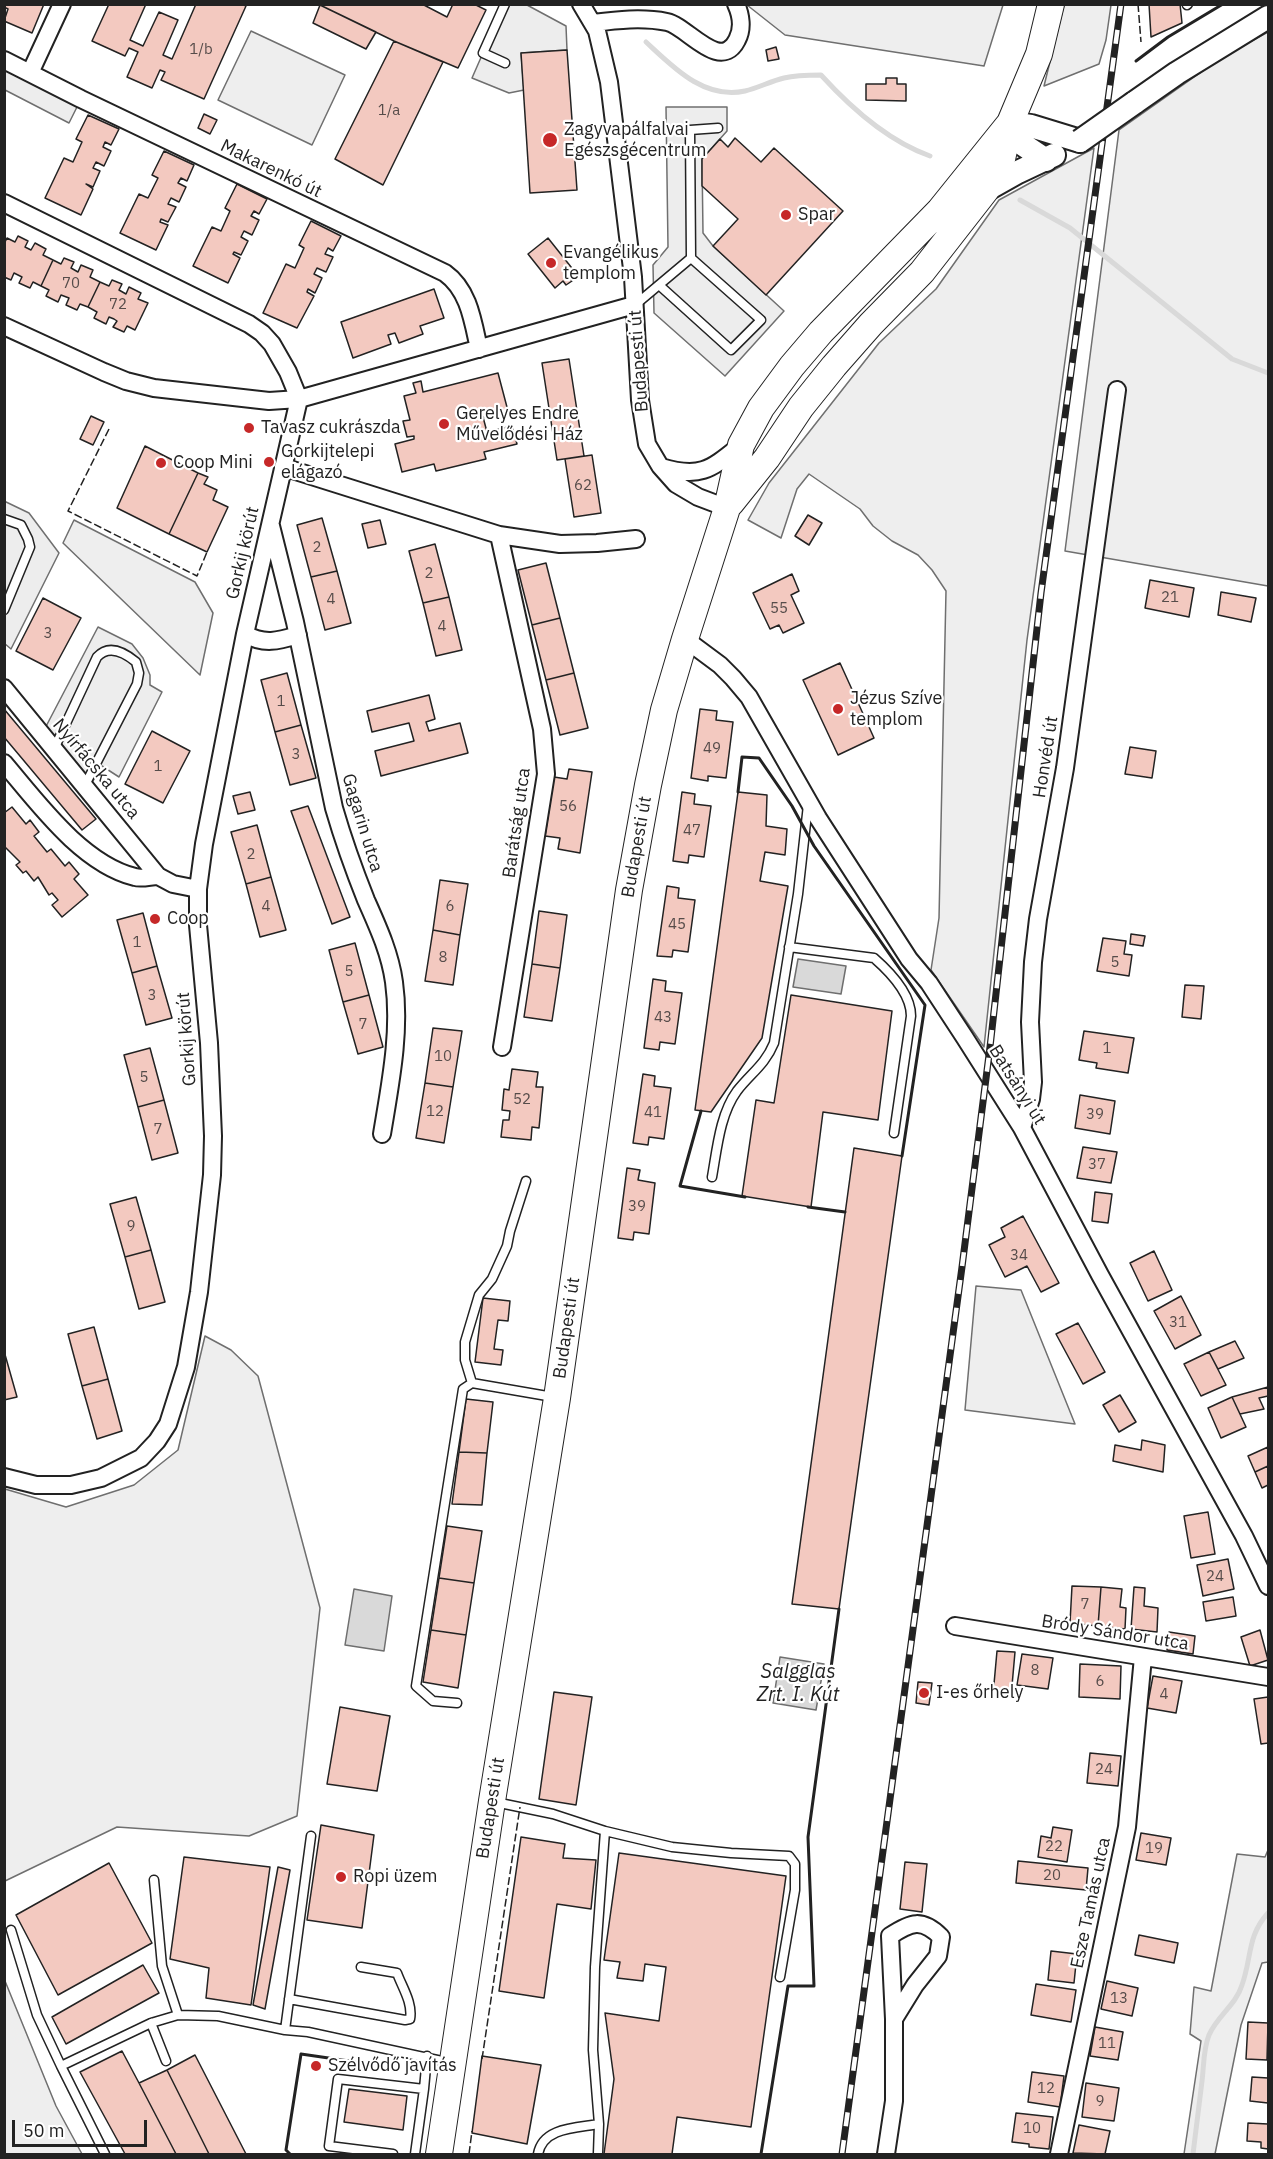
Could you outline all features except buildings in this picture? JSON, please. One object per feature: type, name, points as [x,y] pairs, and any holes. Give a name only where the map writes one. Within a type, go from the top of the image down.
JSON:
[{"type":"main road","points":[[727,508],[767,458],[801,407],[871,324],[922,272],[986,190],[1002,159],[1010,123],[1040,54],[1051,4]]},
{"type":"main road","points":[[986,190],[1080,141],[1177,73],[1269,17]]},
{"type":"main road","points":[[1010,123],[1030,126],[1080,141]]},
{"type":"main road","points":[[1010,123],[1012,138],[1046,160]]},
{"type":"main road","name":"Budapesti út","points":[[439,2154],[440,2060],[492,1802],[556,1398],[631,879],[662,720],[727,508],[741,445],[762,408],[792,366],[849,303],[940,210],[1010,123]]},
{"type":"street","points":[[30,73],[62,4]]},
{"type":"street","name":"Budapesti út","points":[[582,4],[600,39],[617,136],[634,305],[640,400],[647,444],[660,466],[686,491],[727,508]]},
{"type":"street","points":[[593,23],[624,19],[666,22],[681,28],[707,49],[722,51],[733,46],[740,31],[736,4]]},
{"type":"street","name":"Makarenkó út","points":[[4,60],[445,273],[454,279],[463,293],[480,349]]},
{"type":"street","points":[[4,203],[249,324],[262,333],[280,357],[299,399]]},
{"type":"street","points":[[4,326],[104,372],[145,386],[269,401],[299,399],[634,305]]},
{"type":"street","name":"Honvéd út","points":[[1022,1128],[1031,1099],[1033,1082],[1030,1022],[1038,919],[1065,768],[1117,390]]},
{"type":"street","name":"Gorkij körút","points":[[4,1477],[36,1485],[54,1487],[71,1485],[101,1478],[141,1458],[158,1441],[168,1424],[186,1367],[199,1292],[212,1175],[211,1091],[198,926],[198,889],[204,844],[245,634],[299,399]]},
{"type":"street","name":"Budapesti út","points":[[660,466],[678,472],[713,468],[741,445]]},
{"type":"street","points":[[284,467],[499,535],[560,544],[597,543],[636,538]]},
{"type":"street","name":"Gagarin utca","points":[[270,523],[298,635],[327,779],[340,830],[380,929],[394,983],[396,1018],[394,1049],[382,1134]]},
{"type":"street","name":"Barátság utca","points":[[499,535],[542,729],[546,774],[502,1047]]},
{"type":"street","points":[[245,634],[255,640],[265,642],[279,641],[298,635]]},
{"type":"street","name":"Batsányi út","points":[[685,639],[720,665],[748,697],[808,802],[1022,1128],[1269,1586]]},
{"type":"street","name":"Nyírfácska utca","points":[[4,688],[158,876]]},
{"type":"street","points":[[4,763],[54,823],[100,862],[137,878],[158,876],[173,884],[198,889]]},
{"type":"street","name":"Bródy Sándor utca","points":[[955,1626],[1269,1677]]},
{"type":"street","name":"Esze Tamás utca","points":[[1059,2154],[1127,1827],[1143,1658]]},
{"type":"street","points":[[886,2154],[894,2101],[894,2019],[890,1936],[904,1927],[918,1924],[930,1926],[940,1937],[939,1956],[915,1985],[894,2019]]},
{"type":"lane","points":[[505,4],[483,53],[505,63]]},
{"type":"lane","points":[[659,285],[731,350],[761,320],[691,258],[690,130],[718,128]]},
{"type":"lane","points":[[634,305],[691,258]]},
{"type":"lane","points":[[4,519],[21,525],[30,547],[4,610]]},
{"type":"lane","points":[[54,749],[97,657],[109,649],[129,656],[136,662],[139,674],[137,684],[85,785]]},
{"type":"lane","points":[[712,1177],[726,1111],[737,1092],[768,1058],[774,1043],[798,894],[808,802]]},
{"type":"lane","points":[[789,947],[874,958],[883,966],[909,1001],[911,1016],[894,1132]]},
{"type":"lane","points":[[472,1383],[465,1360],[465,1342],[479,1295],[492,1279],[507,1246],[526,1181]]},
{"type":"lane","points":[[458,1703],[433,1701],[416,1686],[463,1389],[472,1383],[556,1398]]},
{"type":"lane","points":[[492,1802],[553,1814],[605,1831],[672,1847],[789,1856],[795,1864],[795,1890],[780,1977]]},
{"type":"lane","points":[[598,2154],[599,2124],[593,2050],[595,1966],[605,1831]]},
{"type":"lane","points":[[285,2030],[310,1836]]},
{"type":"lane","points":[[154,1880],[162,1966],[178,2015]]},
{"type":"lane","points":[[11,1930],[37,2015],[105,2154]]},
{"type":"lane","points":[[289,1999],[405,2020],[410,2019],[409,2004],[397,1973],[361,1966]]},
{"type":"lane","points":[[61,2066],[151,2023],[178,2015],[218,2016],[285,2030],[308,2032],[440,2060],[424,2089],[415,2154]]},
{"type":"lane","points":[[151,2023],[165,2061]]},
{"type":"lane","points":[[393,2154],[329,2146],[338,2079],[424,2089]]},
{"type":"lane","points":[[538,2154],[539,2146],[548,2136],[559,2131],[599,2124]]},
{"type":"shaded area","points":[[504,5],[527,5],[566,26],[567,50],[521,53],[524,90],[509,93],[472,78]]},
{"type":"shaded area","points":[[747,5],[1003,5],[984,66],[785,35]]},
{"type":"shaded area","points":[[1064,5],[1111,5],[1106,40],[1099,64],[1044,86]]},
{"type":"shaded area","points":[[251,31],[345,75],[312,145],[218,100]]},
{"type":"shaded area","points":[[1268,32],[1268,586],[1065,551],[1119,130],[1224,56]]},
{"type":"shaded area","points":[[4,60],[81,99],[69,123],[5,90]]},
{"type":"shaded area","points":[[666,107],[727,107],[727,131],[702,159],[703,233],[713,246],[784,311],[725,376],[654,313],[653,265],[668,247]]},
{"type":"shaded area","points":[[1094,148],[1027,640],[984,1047],[931,970],[939,918],[946,591],[932,570],[918,555],[892,541],[873,526],[860,509],[809,474],[797,489],[781,538],[748,520],[769,483],[879,343],[936,289],[999,200]]},
{"type":"shaded area","points":[[4,501],[29,513],[59,553],[11,649],[4,643]]},
{"type":"shaded area","points":[[74,520],[195,582],[213,613],[200,675],[63,543]]},
{"type":"shaded area","points":[[98,627],[132,644],[143,658],[150,675],[150,685],[162,692],[119,777],[102,766],[88,789],[42,734]]},
{"type":"shaded area","points":[[976,1286],[1021,1290],[1075,1424],[965,1410]]},
{"type":"shaded area","points":[[205,1336],[231,1350],[258,1376],[320,1608],[297,1816],[249,1836],[117,1827],[5,1881],[5,1489],[66,1507],[134,1485],[178,1450]]},
{"type":"shaded area","points":[[1268,1850],[1268,1962],[1262,1963],[1241,2025],[1215,2154],[1184,2154],[1201,2041],[1190,2034],[1194,1987],[1211,1991],[1237,1854],[1265,1857]]},
{"type":"shaded area","points":[[5,1981],[56,2106],[82,2154],[5,2154]]},
{"type":"water","points":[[798,959],[846,966],[841,994],[793,987]]},
{"type":"water","points":[[354,1589],[392,1596],[384,1651],[345,1645]]},
{"type":"water","name":"Salgglas Zrt. I. Kút","points":[[780,1657],[824,1664],[816,1710],[773,1703]]},
{"type":"waterway","points":[[646,42],[678,71],[716,91],[730,93],[745,91],[779,79],[802,75],[821,75],[871,122],[899,142],[930,156]]},
{"type":"waterway","points":[[1020,200],[1070,228],[1232,359],[1268,373]]},
{"type":"waterway","points":[[1193,2154],[1207,2041],[1212,2028],[1239,1992],[1256,1930],[1268,1913]]},
{"type":"railway","points":[[842,2154],[962,1267],[990,1047],[1041,593],[1121,4]]},
{"type":"fence","points":[[1138,4],[1141,42]]},
{"type":"fence","points":[[109,429],[68,511],[197,576],[207,552]]},
{"type":"fence","points":[[482,2059],[520,1807]]},
{"type":"fence","points":[[469,2154],[472,2131]]},
{"type":"wall","points":[[1136,61],[1168,37],[1223,4]]},
{"type":"wall","points":[[738,792],[742,757],[759,758],[792,806],[814,846],[925,1005],[902,1156]]},
{"type":"wall","points":[[701,1111],[680,1186],[745,1197]]},
{"type":"wall","points":[[808,1207],[845,1212]]},
{"type":"wall","points":[[761,2154],[788,1986],[814,1986],[808,1837],[839,1609]]},
{"type":"wall","points":[[290,2154],[286,2150],[301,2054],[363,2063]]},
{"type":"place","name":"Zagyvapálfalvai Egészsgécentrum","points":[[550,140]]},
{"type":"place","name":"Spar","points":[[786,215]]},
{"type":"place","name":"Evangélikus templom","points":[[551,263]]},
{"type":"place","name":"Gerelyes Endre Művelődési Ház","points":[[444,424]]},
{"type":"place","name":"Tavasz cukrászda","points":[[249,428]]},
{"type":"place","name":"Gorkijtelepi elágazó","points":[[269,462]]},
{"type":"place","name":"Coop Mini","points":[[161,463]]},
{"type":"place","name":"Jézus Szíve templom","points":[[838,709]]},
{"type":"place","name":"Coop","points":[[155,919]]},
{"type":"place","name":"I-es őrhely","points":[[924,1693]]},
{"type":"place","name":"Ropi üzem","points":[[341,1877]]},
{"type":"place","name":"Szélvődő javítás","points":[[316,2066]]}]
